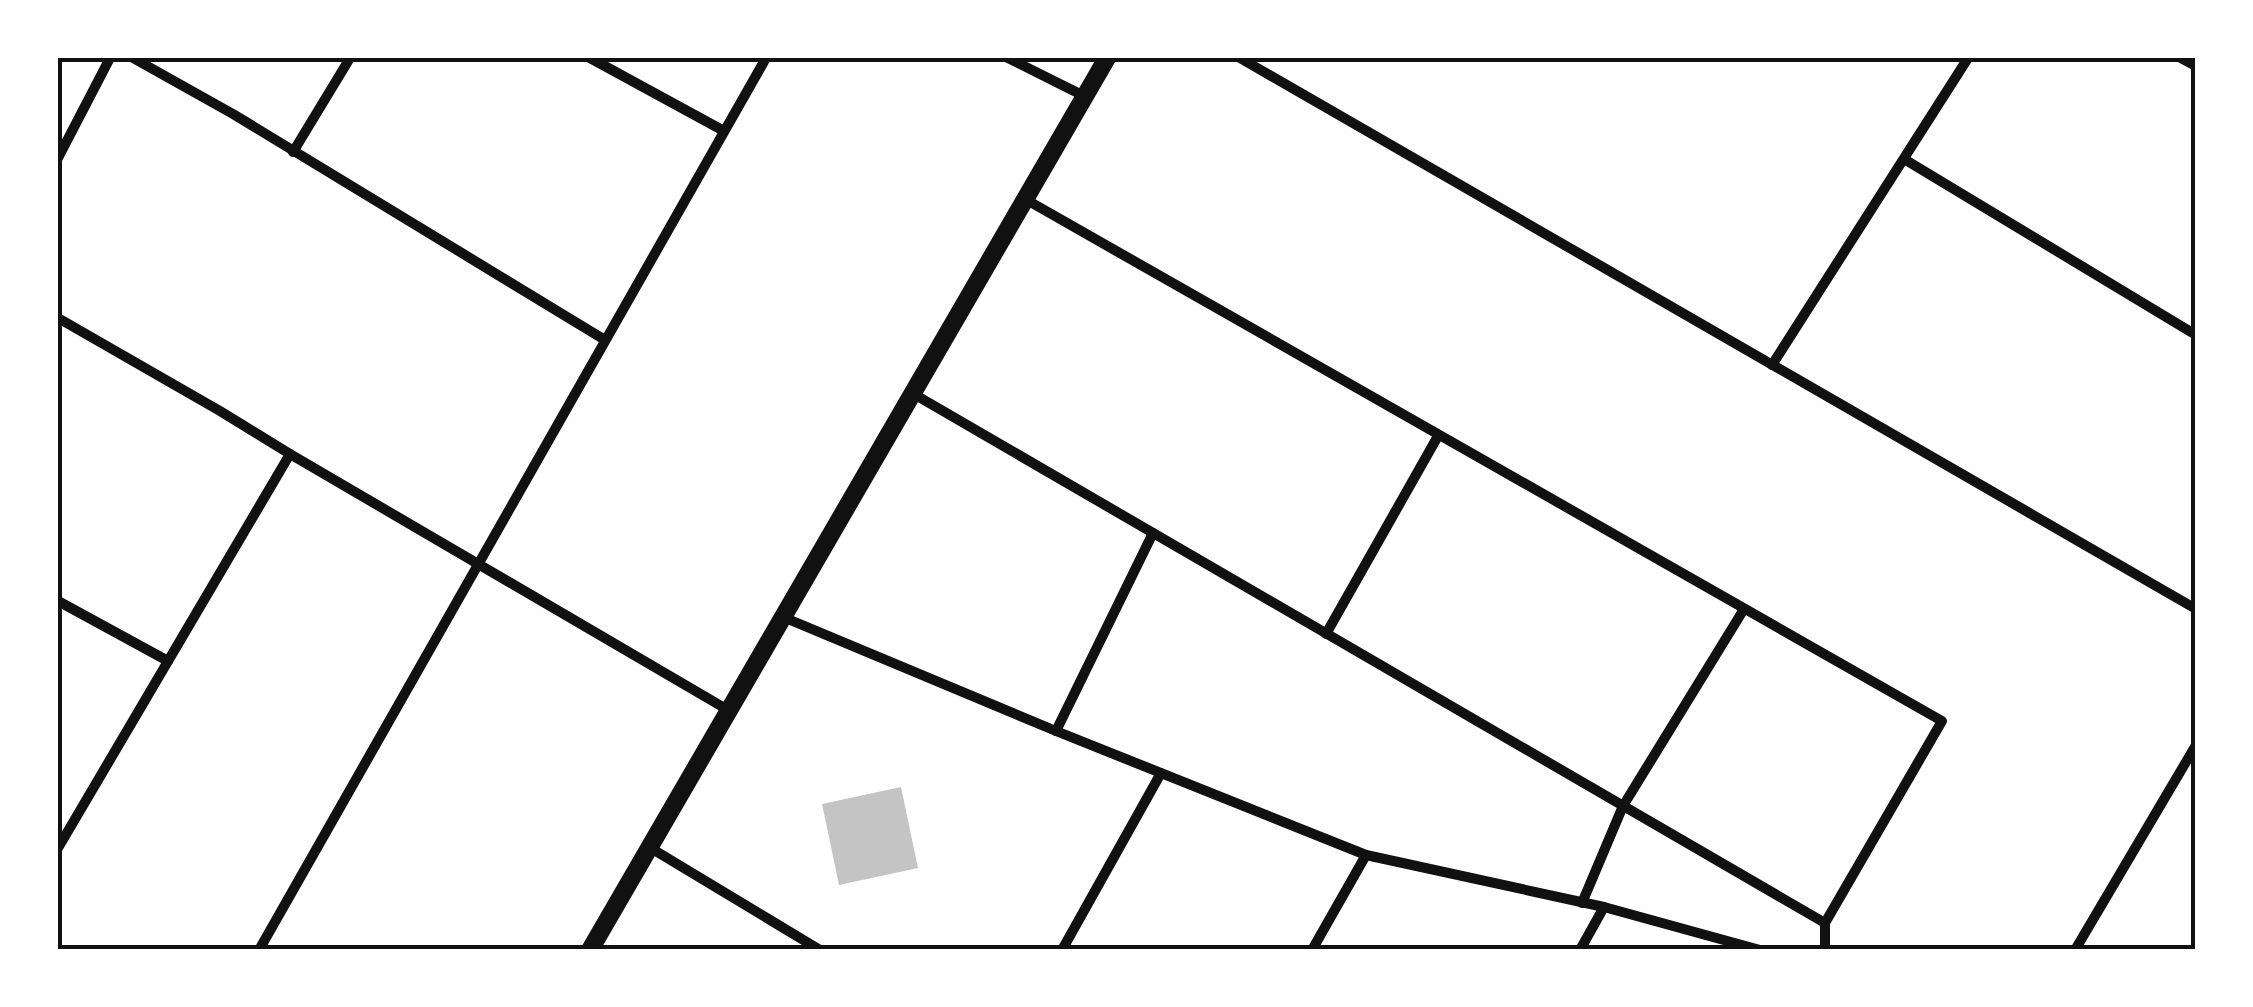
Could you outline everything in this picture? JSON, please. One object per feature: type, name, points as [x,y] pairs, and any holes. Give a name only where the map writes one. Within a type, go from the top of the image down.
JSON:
[{"type":"street","points":[[58,158],[110,58]]},
{"type":"street","points":[[133,58],[233,114],[605,340]]},
{"type":"street","points":[[293,152],[350,58]]},
{"type":"street","points":[[590,58],[724,131]]},
{"type":"street","points":[[259,950],[766,58]]},
{"type":"street","points":[[1008,58],[1084,96]]},
{"type":"street","points":[[590,950],[1106,58]]},
{"type":"street","points":[[1240,58],[2196,609]]},
{"type":"street","points":[[1772,365],[1968,58]]},
{"type":"street","points":[[2181,58],[2196,66]]},
{"type":"street","points":[[1904,159],[2196,335]]},
{"type":"street","points":[[1024,199],[1942,721],[1826,922],[1825,950]]},
{"type":"street","points":[[58,318],[728,710]]},
{"type":"street","points":[[912,393],[1826,922]]},
{"type":"street","points":[[1326,634],[1438,436]]},
{"type":"street","points":[[58,848],[290,454]]},
{"type":"street","points":[[1056,731],[1154,533]]},
{"type":"street","points":[[58,600],[168,661]]},
{"type":"street","points":[[1582,902],[1623,806],[1744,609]]},
{"type":"street","points":[[782,616],[1366,855],[1604,907],[1760,950]]},
{"type":"street","points":[[2075,950],[2196,745]]},
{"type":"street","points":[[1062,950],[1161,772]]},
{"type":"street","points":[[649,847],[820,950]]},
{"type":"street","points":[[1312,950],[1366,855]]},
{"type":"street","points":[[1580,950],[1604,907]]},
{"type":"building","points":[[901,787],[918,868],[839,885],[822,804]]}]
